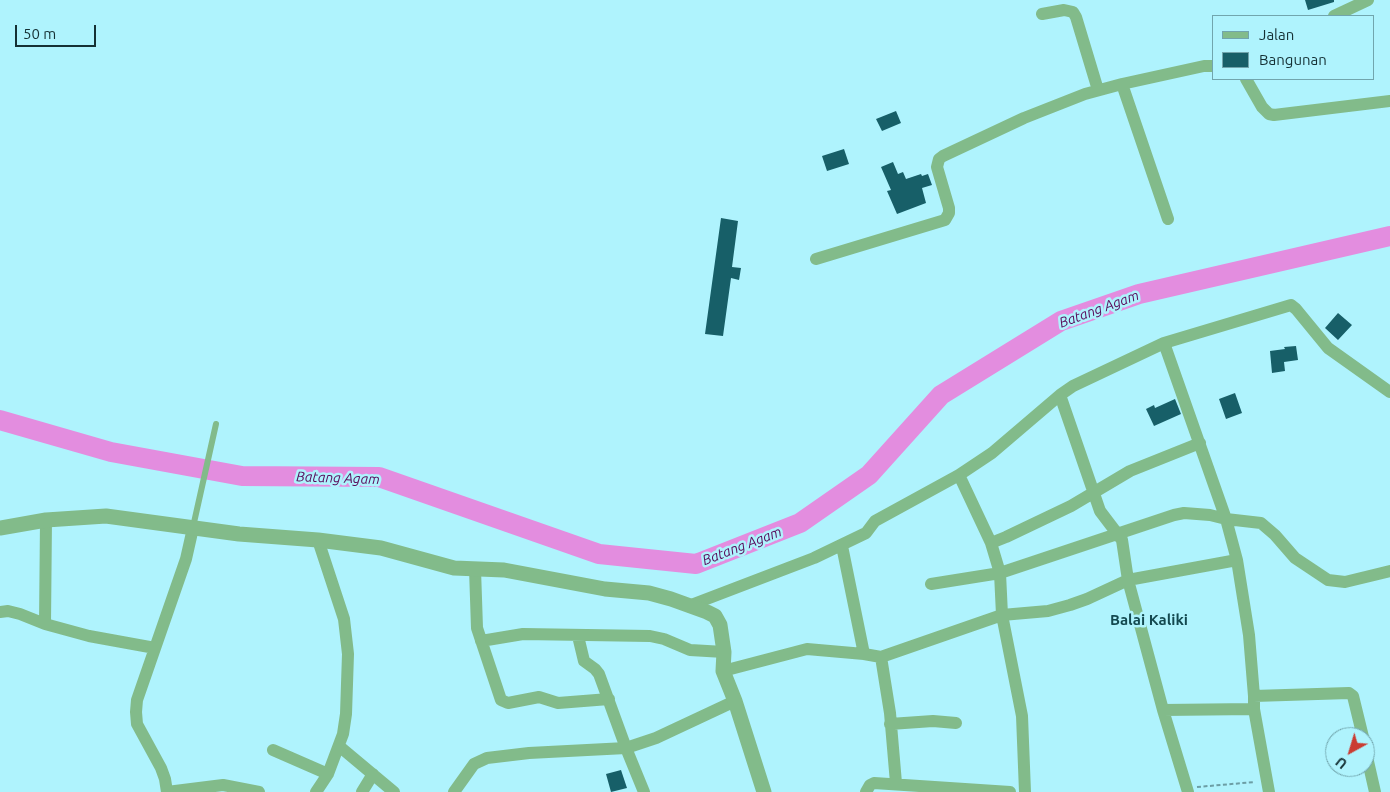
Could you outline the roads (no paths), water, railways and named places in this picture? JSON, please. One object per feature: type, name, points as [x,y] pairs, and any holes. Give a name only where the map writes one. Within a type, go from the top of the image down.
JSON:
[{"type":"street","points":[[1336,15],[1368,0]]},
{"type":"street","points":[[1042,14],[1064,10],[1073,12],[1098,90]]},
{"type":"street","points":[[816,259],[948,218],[949,208],[937,167],[939,159],[1024,118],[1098,90],[1210,63]]},
{"type":"street","points":[[1247,80],[1262,107],[1269,114],[1274,115],[1390,101]]},
{"type":"street","points":[[1122,84],[1168,219]]},
{"type":"street","points":[[690,606],[846,544],[866,534],[875,521],[960,480],[992,453],[1063,403],[1076,384],[1164,343],[1288,305],[1291,305],[1299,312],[1328,348],[1337,356],[1390,392]]},
{"type":"street","points":[[1164,343],[1226,519],[1237,560],[1248,634],[1254,709],[1267,786]]},
{"type":"street","points":[[1063,403],[1102,515],[1122,540],[1128,580],[1163,710],[1188,790]]},
{"type":"street","points":[[991,543],[1071,506],[1130,471],[1200,443]]},
{"type":"street","points":[[960,480],[991,543],[1000,573],[1002,615],[1022,716],[1025,792]]},
{"type":"street","points":[[931,584],[1000,573],[1184,513],[1262,523],[1295,558],[1328,580],[1345,582],[1390,571]]},
{"type":"street","points":[[0,528],[46,520],[106,516],[167,523],[191,536],[239,534],[318,540],[381,548],[454,568],[475,578],[504,570],[605,589],[649,593],[690,606],[714,616],[720,625],[724,652],[723,671],[736,701],[764,792]]},
{"type":"street","points":[[44,624],[46,520]]},
{"type":"street","points":[[191,536],[186,559],[137,700],[137,724],[161,768],[167,792],[223,785],[259,792]]},
{"type":"street","points":[[316,792],[328,774],[346,724],[348,654],[344,619],[318,540]]},
{"type":"street","points":[[846,544],[864,654]]},
{"type":"street","points":[[723,671],[800,650],[864,654],[881,657],[1002,615],[1048,611],[1070,605],[1128,580],[1237,560]]},
{"type":"street","points":[[475,578],[476,614],[481,641],[499,697],[504,702],[508,703],[539,697],[558,703],[609,699]]},
{"type":"street","points":[[0,612],[8,611],[20,614],[44,624],[89,636],[155,648]]},
{"type":"street","points":[[481,641],[523,634],[657,637],[684,648],[724,652]]},
{"type":"street","points":[[578,636],[584,661],[597,671],[644,792]]},
{"type":"street","points":[[881,657],[896,783]]},
{"type":"street","points":[[1254,696],[1349,693],[1353,696],[1361,727]]},
{"type":"street","points":[[454,792],[474,764],[487,758],[529,753],[626,748],[656,738],[736,701]]},
{"type":"street","points":[[1163,710],[1254,709]]},
{"type":"street","points":[[890,724],[933,721],[956,723]]},
{"type":"street","points":[[338,746],[394,792]]},
{"type":"street","points":[[273,750],[328,774]]},
{"type":"street","points":[[362,792],[373,774]]},
{"type":"street","points":[[1372,777],[1375,792]]},
{"type":"street","points":[[866,792],[874,782],[1010,792]]},
{"type":"lane","points":[[191,536],[216,424]]},
{"type":"waterway","name":"Batang Agam","points":[[0,420],[111,452],[242,476],[379,477],[599,554],[696,564],[800,523],[869,475],[941,395],[1061,321],[1139,294],[1390,236]]},
{"type":"district","name":"Balai Kaliki","points":[[1149,620]]}]
